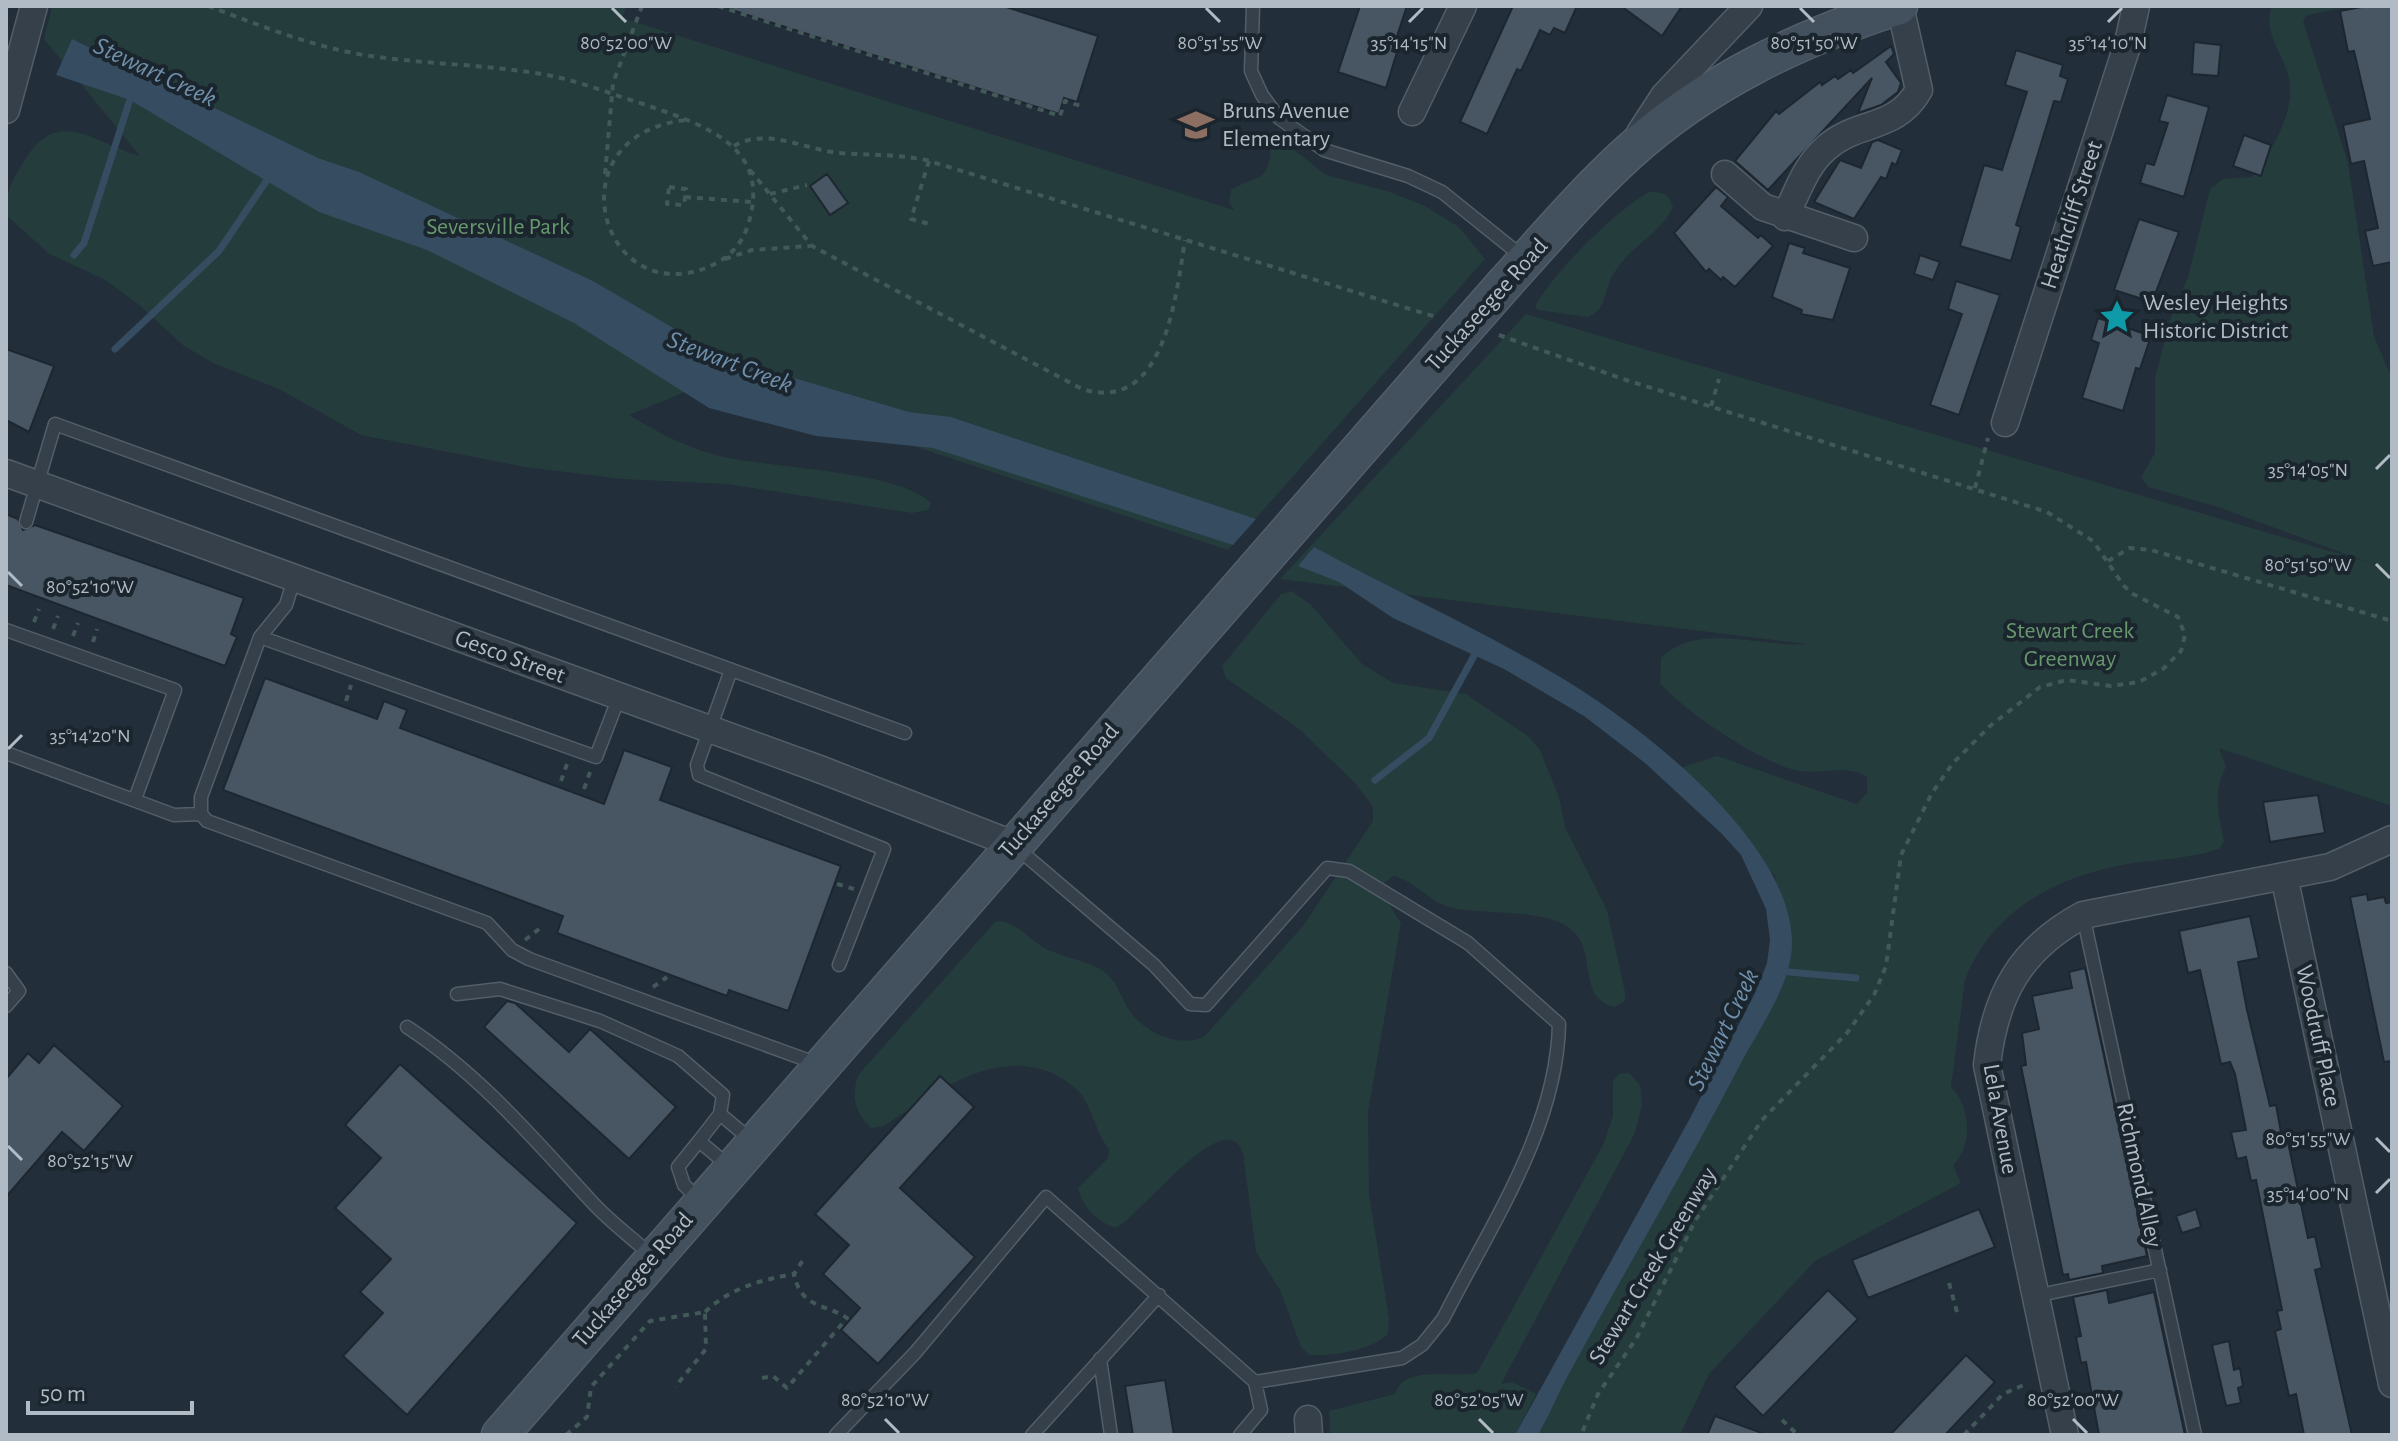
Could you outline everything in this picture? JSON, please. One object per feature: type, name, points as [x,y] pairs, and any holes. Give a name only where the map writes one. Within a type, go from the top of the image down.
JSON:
[{"type":"main road","name":"Tuckaseegee Road","points":[[500,1435],[1448,348],[1627,154],[1712,90],[1780,51],[1839,25],[1899,6]]},
{"type":"street","points":[[6,110],[34,6]]},
{"type":"street","points":[[1412,112],[1463,6]]},
{"type":"street","points":[[1627,154],[1664,96],[1749,6]]},
{"type":"street","points":[[1785,217],[1809,165],[1828,146],[1857,130],[1891,120],[1909,107],[1919,90],[1918,75],[1899,6]]},
{"type":"street","name":"Heathcliff Street","points":[[2005,423],[2128,43],[2136,6]]},
{"type":"street","points":[[1725,174],[1763,207],[1854,238]]},
{"type":"street","name":"Gesco Street","points":[[6,473],[1013,844]]},
{"type":"street","name":"Lela Avenue","points":[[2065,1435],[1987,1065],[1991,1032],[2006,989],[2028,956],[2055,930],[2083,915],[2330,867],[2392,839]]},
{"type":"street","name":"Woodruff Place","points":[[2284,876],[2392,1384]]},
{"type":"lane","points":[[1253,6],[1251,71],[1262,95],[1279,118],[1324,150],[1408,176],[1442,192],[1517,271]]},
{"type":"lane","points":[[26,522],[55,424],[905,733]]},
{"type":"lane","points":[[201,814],[201,797],[260,637],[286,605],[294,579]]},
{"type":"lane","points":[[6,630],[175,690],[135,799]]},
{"type":"lane","points":[[260,637],[596,757],[619,697]]},
{"type":"lane","points":[[731,670],[697,765],[699,775],[884,849],[839,965]]},
{"type":"lane","points":[[6,753],[174,815],[201,814],[215,825],[487,923],[512,950],[529,959],[821,1065]]},
{"type":"lane","points":[[1013,844],[1154,965],[1190,1004],[1206,1005],[1327,868],[1349,871],[1468,943],[1559,1024],[1559,1048],[1534,1141],[1443,1319],[1422,1345],[1402,1358],[1255,1382]]},
{"type":"lane","name":"Richmond Alley","points":[[2083,915],[2195,1435]]},
{"type":"lane","points":[[6,973],[19,991],[6,1006]]},
{"type":"lane","points":[[457,994],[500,989],[600,1021],[678,1056],[723,1095],[720,1114],[678,1167],[684,1185],[702,1201]]},
{"type":"lane","points":[[407,1027],[452,1057],[552,1156],[592,1203],[653,1257]]},
{"type":"lane","points":[[720,1114],[742,1155]]},
{"type":"lane","points":[[699,1141],[742,1155]]},
{"type":"lane","points":[[836,1435],[915,1353],[1046,1197],[1255,1382],[1261,1410],[1240,1435]]},
{"type":"lane","points":[[2035,1296],[2160,1270]]},
{"type":"lane","points":[[1032,1435],[1159,1295]]},
{"type":"lane","points":[[1100,1359],[1111,1435]]},
{"type":"path","points":[[208,6],[326,47],[554,77],[612,93],[687,120],[718,134],[734,146],[812,246],[1097,394],[1123,389],[1140,377],[1162,348],[1185,240]]},
{"type":"path","points":[[642,6],[612,93],[603,200],[611,231],[638,262],[674,274],[700,270],[722,260],[765,248],[812,246]]},
{"type":"path","points":[[718,6],[1060,116],[1065,101],[1081,106]]},
{"type":"path","points":[[604,180],[613,161],[633,137],[660,125],[687,120]]},
{"type":"path","points":[[929,161],[911,219],[933,225]]},
{"type":"path","points":[[722,260],[747,229],[752,202],[749,168]]},
{"type":"path","points":[[770,194],[807,185]]},
{"type":"path","points":[[669,187],[686,189],[685,197],[684,205],[667,204],[669,187]]},
{"type":"path","points":[[685,197],[752,202]]},
{"type":"path","points":[[1711,406],[1719,379]]},
{"type":"path","points":[[1975,488],[1984,464]]},
{"type":"path","name":"Stewart Creek Greenway","points":[[1581,1435],[1608,1375],[1636,1339],[1695,1221],[1762,1120],[1847,1033],[1874,995],[1886,966],[1901,855],[1932,793],[1953,763],[1990,726],[2040,687],[2067,680],[2111,686],[2139,682],[2163,669],[2181,651],[2185,635],[2178,617],[2133,594],[2108,561],[2130,548],[2151,550],[2392,621]]},
{"type":"path","points":[[566,1435],[587,1417],[591,1387],[650,1321],[705,1312],[722,1295],[765,1279],[794,1274],[803,1260]]},
{"type":"path","points":[[762,1378],[773,1376],[787,1388],[847,1318],[817,1306],[798,1288],[794,1274]]},
{"type":"path","points":[[1949,1283],[1957,1312]]},
{"type":"path","points":[[675,1387],[706,1349],[705,1312]]},
{"type":"path","points":[[1964,1435],[2003,1394],[2026,1384]]},
{"type":"path","points":[[1782,1420],[1798,1435]]},
{"type":"green space","name":"Seversville Park","points":[[52,6],[627,6],[622,18],[1234,210],[1229,202],[1231,190],[1265,172],[1271,144],[1280,139],[1326,175],[1387,191],[1425,206],[1459,227],[1485,259],[1228,550],[714,380],[629,415],[669,437],[712,454],[890,483],[914,492],[931,503],[928,510],[912,513],[727,484],[622,479],[525,467],[361,435],[279,389],[213,363],[184,346],[138,304],[105,280],[48,253],[6,215],[8,194],[15,176],[36,145],[49,135],[63,131],[77,132],[140,156],[44,39]]},
{"type":"green space","name":"Stewart Creek Greenway","points":[[2272,6],[2352,6],[2307,15],[2303,21],[2348,163],[2374,336],[2392,379],[2392,806],[2219,748],[2226,767],[2218,795],[2224,842],[2219,849],[2128,864],[2076,877],[2030,900],[1992,934],[1977,955],[1965,980],[1951,1087],[1966,1115],[1964,1148],[1953,1165],[1961,1183],[1815,1261],[1709,1374],[1680,1435],[1530,1435],[1700,1116],[1784,932],[1775,876],[1668,772],[1717,756],[1857,804],[1867,793],[1867,777],[1842,770],[1795,770],[1762,757],[1685,707],[1660,683],[1661,658],[1676,647],[1693,641],[1711,638],[1807,644],[1280,579],[1526,314],[2370,563],[2218,507],[2148,487],[2141,477],[2155,453],[2155,378],[2170,320],[2188,277],[2210,189],[2223,179],[2252,177],[2274,143],[2289,105],[2289,78],[2271,34]]},
{"type":"green space","points":[[1649,192],[1664,194],[1673,207],[1660,226],[1619,265],[1599,310],[1588,317],[1538,310],[1535,306],[1570,260],[1603,227]]},
{"type":"green space","points":[[1292,591],[1311,605],[1362,664],[1393,683],[1466,694],[1528,736],[1540,750],[1559,797],[1565,827],[1607,910],[1625,992],[1625,1001],[1614,1007],[1595,994],[1580,940],[1563,924],[1533,915],[1453,908],[1394,876],[1382,884],[1380,890],[1401,923],[1368,1112],[1369,1194],[1389,1318],[1388,1334],[1362,1348],[1318,1355],[1309,1355],[1301,1347],[1280,1290],[1256,1252],[1243,1153],[1235,1142],[1219,1141],[1204,1149],[1116,1228],[1092,1213],[1078,1188],[1108,1158],[1109,1149],[1079,1092],[1049,1072],[1024,1066],[1000,1067],[975,1074],[951,1084],[884,1126],[871,1128],[861,1116],[855,1097],[858,1075],[996,921],[1015,927],[1050,951],[1106,973],[1114,981],[1129,1010],[1144,1026],[1174,1040],[1185,1041],[1205,1036],[1303,926],[1373,821],[1373,807],[1355,783],[1299,729],[1226,678],[1222,666],[1281,594]]},
{"type":"green space","points":[[1629,1073],[1640,1085],[1642,1105],[1635,1133],[1501,1384],[1512,1382],[1536,1394],[1515,1435],[1330,1435],[1329,1411],[1395,1394],[1400,1385],[1418,1375],[1477,1373],[1603,1145],[1613,1116],[1613,1081],[1619,1074]]},
{"type":"water","name":"Stewart Creek","points":[[72,39],[318,158],[359,172],[593,281],[723,357],[909,412],[951,417],[1256,519],[1233,545],[933,448],[816,436],[709,408],[574,323],[427,250],[319,212],[130,100],[56,75]]},
{"type":"water","points":[[1314,547],[1525,657],[1626,721],[1703,787],[1737,824],[1766,863],[1785,902],[1792,941],[1791,957],[1781,989],[1538,1435],[1515,1435],[1689,1120],[1755,993],[1767,963],[1770,940],[1766,909],[1741,855],[1645,763],[1584,716],[1504,669],[1393,618],[1339,582],[1298,566]]},
{"type":"building","points":[[732,6],[1003,6],[1098,36],[1077,102],[1064,98],[1059,114],[732,10]]},
{"type":"building","points":[[1360,6],[1407,6],[1392,51],[1397,52],[1386,88],[1338,72]]},
{"type":"building","points":[[1513,6],[1577,6],[1565,33],[1554,28],[1550,35],[1540,30],[1521,71],[1517,69],[1487,134],[1460,122]]},
{"type":"building","points":[[1621,6],[1682,6],[1662,36]]},
{"type":"building","points":[[2392,6],[2392,262],[2373,266],[2365,231],[2378,228],[2364,161],[2351,164],[2343,125],[2370,119],[2354,51],[2348,52],[2340,11]]},
{"type":"building","points":[[2194,42],[2221,45],[2218,76],[2192,74]]},
{"type":"building","points":[[1891,46],[1894,54],[1886,62],[1901,83],[1898,92],[1881,105],[1858,113],[1872,78],[1768,190],[1735,161],[1776,111],[1779,114],[1820,82],[1822,85],[1835,76],[1838,79],[1851,70],[1853,73]]},
{"type":"building","points":[[2016,50],[2063,65],[2060,76],[2068,79],[2061,102],[2054,101],[2016,225],[2021,227],[2011,261],[1960,246],[1984,165],[2002,170],[2027,92],[2005,85]]},
{"type":"building","points":[[2167,95],[2209,107],[2184,197],[2140,183],[2146,163],[2154,165],[2168,123],[2159,121]]},
{"type":"building","points":[[2244,135],[2271,145],[2261,176],[2233,166]]},
{"type":"building","points":[[1878,140],[1902,150],[1896,165],[1892,163],[1886,179],[1881,177],[1854,219],[1814,202],[1840,160],[1861,168],[1872,142]]},
{"type":"building","points":[[827,174],[848,203],[830,215],[810,186]]},
{"type":"building","points":[[1716,187],[1728,197],[1721,206],[1758,238],[1761,235],[1773,246],[1735,287],[1709,269],[1706,272],[1674,233]]},
{"type":"building","points":[[2139,219],[2179,232],[2152,302],[2114,290]]},
{"type":"building","points":[[1789,243],[1805,248],[1803,253],[1850,268],[1833,320],[1801,314],[1802,310],[1772,297]]},
{"type":"building","points":[[1920,255],[1940,262],[1933,280],[1914,274]]},
{"type":"building","points":[[1956,281],[2000,295],[1959,415],[1930,405],[1962,314],[1948,309]]},
{"type":"building","points":[[2098,318],[2151,336],[2140,369],[2136,368],[2123,411],[2082,398],[2099,343],[2091,340]]},
{"type":"building","points":[[6,349],[54,366],[29,432],[6,420]]},
{"type":"building","points":[[6,514],[18,519],[23,530],[35,525],[244,598],[231,634],[237,637],[225,666],[6,585]]},
{"type":"building","points":[[265,678],[377,719],[384,701],[407,710],[400,728],[604,804],[624,750],[672,767],[660,800],[841,866],[788,1011],[729,990],[727,996],[557,933],[563,916],[223,790]]},
{"type":"building","points":[[2318,795],[2325,833],[2270,842],[2263,802]]},
{"type":"building","points":[[2367,894],[2368,900],[2384,897],[2386,903],[2392,902],[2392,1061],[2384,1062],[2350,897]]},
{"type":"building","points":[[2250,916],[2259,958],[2238,962],[2247,1010],[2270,1106],[2276,1105],[2283,1143],[2288,1142],[2308,1238],[2315,1236],[2322,1268],[2315,1270],[2352,1435],[2304,1435],[2296,1394],[2289,1396],[2275,1331],[2281,1329],[2277,1311],[2282,1310],[2256,1180],[2251,1181],[2246,1157],[2237,1159],[2231,1132],[2246,1130],[2235,1074],[2230,1062],[2221,1064],[2200,970],[2188,973],[2179,931]]},
{"type":"building","points":[[2085,968],[2147,1256],[2102,1266],[2103,1273],[2069,1280],[2068,1274],[2063,1275],[2021,1066],[2026,1065],[2022,1033],[2039,1029],[2032,996],[2072,988],[2069,972]]},
{"type":"building","points":[[507,1001],[515,1003],[569,1052],[590,1029],[676,1107],[629,1159],[484,1027]]},
{"type":"building","points":[[54,1045],[123,1106],[84,1151],[62,1132],[6,1197],[6,1079],[28,1053],[39,1063]]},
{"type":"building","points":[[400,1064],[577,1223],[407,1415],[343,1356],[383,1313],[360,1292],[391,1259],[335,1208],[381,1158],[345,1125]]},
{"type":"building","points":[[940,1076],[974,1107],[900,1188],[975,1257],[878,1364],[841,1330],[860,1308],[823,1274],[849,1245],[815,1214]]},
{"type":"building","points":[[1979,1209],[1995,1247],[1868,1298],[1852,1260]]},
{"type":"building","points":[[2196,1209],[2201,1227],[2182,1233],[2176,1216]]},
{"type":"building","points":[[1828,1290],[1858,1319],[1763,1416],[1734,1387]]},
{"type":"building","points":[[2107,1290],[2109,1303],[2154,1292],[2185,1435],[2099,1435],[2086,1362],[2081,1363],[2076,1337],[2081,1336],[2073,1297]]},
{"type":"building","points":[[2229,1341],[2234,1370],[2240,1368],[2243,1386],[2238,1388],[2241,1403],[2226,1406],[2212,1345]]},
{"type":"building","points":[[1966,1355],[1995,1382],[1945,1435],[1890,1435]]},
{"type":"building","points":[[1165,1380],[1174,1435],[1133,1435],[1125,1386]]},
{"type":"building","points":[[1715,1416],[1762,1433],[1707,1435]]},
{"type":"waterway","points":[[74,255],[84,243],[132,93]]},
{"type":"waterway","points":[[115,349],[219,251],[271,174]]},
{"type":"waterway","points":[[1375,780],[1429,738],[1475,654],[1476,646]]},
{"type":"waterway","points":[[1778,971],[1856,978]]},
{"type":"place","name":"Bruns Avenue Elementary","points":[[1196,125]]},
{"type":"place","name":"Wesley Heights Historic District","points":[[2117,317]]}]
